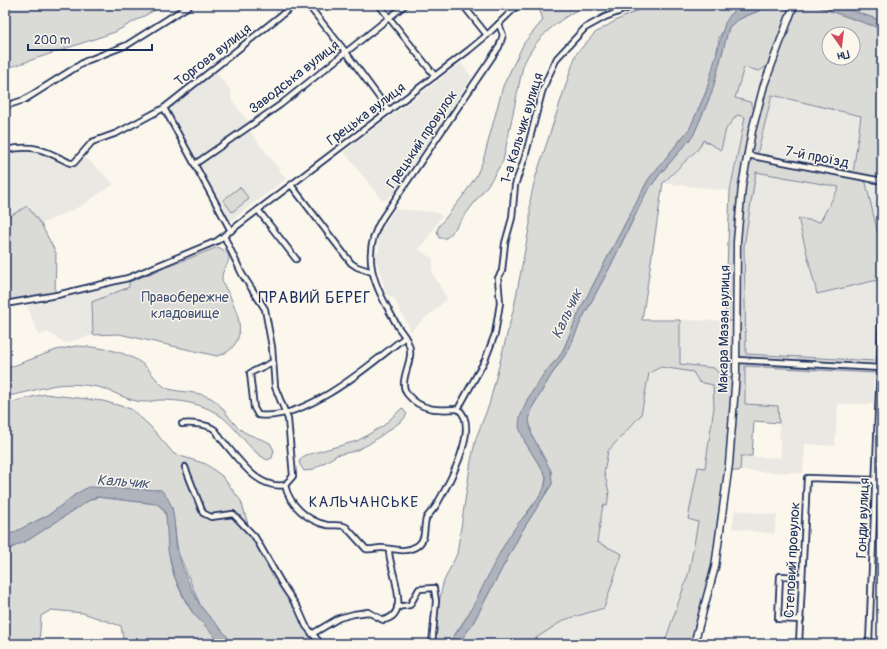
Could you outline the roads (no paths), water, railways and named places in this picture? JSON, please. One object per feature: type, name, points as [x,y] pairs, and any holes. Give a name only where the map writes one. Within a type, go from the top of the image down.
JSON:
[{"type":"main road","name":"Макара Мазая вулиця","points":[[694,644],[710,588],[720,539],[728,464],[736,360],[737,241],[742,186],[747,155],[764,85],[794,5]]},
{"type":"street","points":[[5,106],[24,100],[86,61],[127,45],[190,5]]},
{"type":"street","name":"Торгова вулиця","points":[[5,150],[31,147],[40,148],[70,163],[74,163],[92,142],[118,133],[164,108],[294,5]]},
{"type":"street","points":[[308,5],[345,51],[389,111]]},
{"type":"street","points":[[379,5],[435,76]]},
{"type":"street","name":"Заводська вулиця","points":[[195,164],[280,105],[345,51],[405,5]]},
{"type":"street","points":[[463,5],[487,35]]},
{"type":"street","name":"Грецька вулиця","points":[[5,304],[57,295],[128,278],[210,244],[224,236],[435,76],[487,35],[518,5]]},
{"type":"street","name":"1-а Кальчик вулиця","points":[[458,409],[485,360],[495,334],[500,296],[498,278],[502,271],[505,243],[512,218],[515,185],[525,157],[542,92],[547,79],[557,58],[585,28],[605,17],[637,5]]},
{"type":"street","name":"Грецький провулок","points":[[372,272],[372,243],[378,225],[480,71],[499,46],[503,35],[499,24]]},
{"type":"street","points":[[164,108],[231,231]]},
{"type":"street","name":"7-й проїзд","points":[[747,155],[882,181]]},
{"type":"street","points":[[285,485],[294,503],[308,517],[327,525],[346,526],[366,549],[380,548],[404,551],[418,545],[424,536],[426,518],[436,506],[456,468],[467,424],[464,414],[458,409],[435,410],[425,408],[417,403],[408,394],[404,384],[411,354],[405,337],[379,290],[372,272],[357,267],[351,263],[291,185]]},
{"type":"street","points":[[258,210],[296,260]]},
{"type":"street","points":[[182,424],[201,424],[214,429],[241,462],[257,477],[276,485],[285,485],[290,481],[294,473],[286,413],[275,387],[265,309],[242,274],[224,236]]},
{"type":"street","name":"Гонди вулиця","points":[[869,644],[882,310]]},
{"type":"street","points":[[273,362],[250,373],[254,410],[261,416],[286,413],[309,405],[405,337]]},
{"type":"street","points":[[736,360],[880,368]]},
{"type":"street","points":[[185,467],[193,491],[203,513],[211,517],[233,514],[255,537],[312,634],[321,644]]},
{"type":"street","name":"Степовий провулок","points":[[800,644],[807,478],[876,480]]},
{"type":"street","points":[[312,634],[341,617],[368,612],[385,620],[392,615],[398,607],[398,587],[389,559],[389,550]]},
{"type":"street","points":[[801,620],[778,619],[780,576],[802,577]]},
{"type":"street","points":[[398,607],[410,605],[419,589],[434,588],[436,602],[432,644]]},
{"type":"district","name":"ПРАВИЙ БЕРЕГ","points":[[315,298]]},
{"type":"district","name":"КАЛЬЧАНСЬКЕ","points":[[364,502]]},
{"type":"park label","name":"Правобережне кладовище","points":[[185,306]]},
{"type":"water label","name":"Кальчик","points":[[567,314]]},
{"type":"water label","name":"Кальчик","points":[[123,482]]}]
